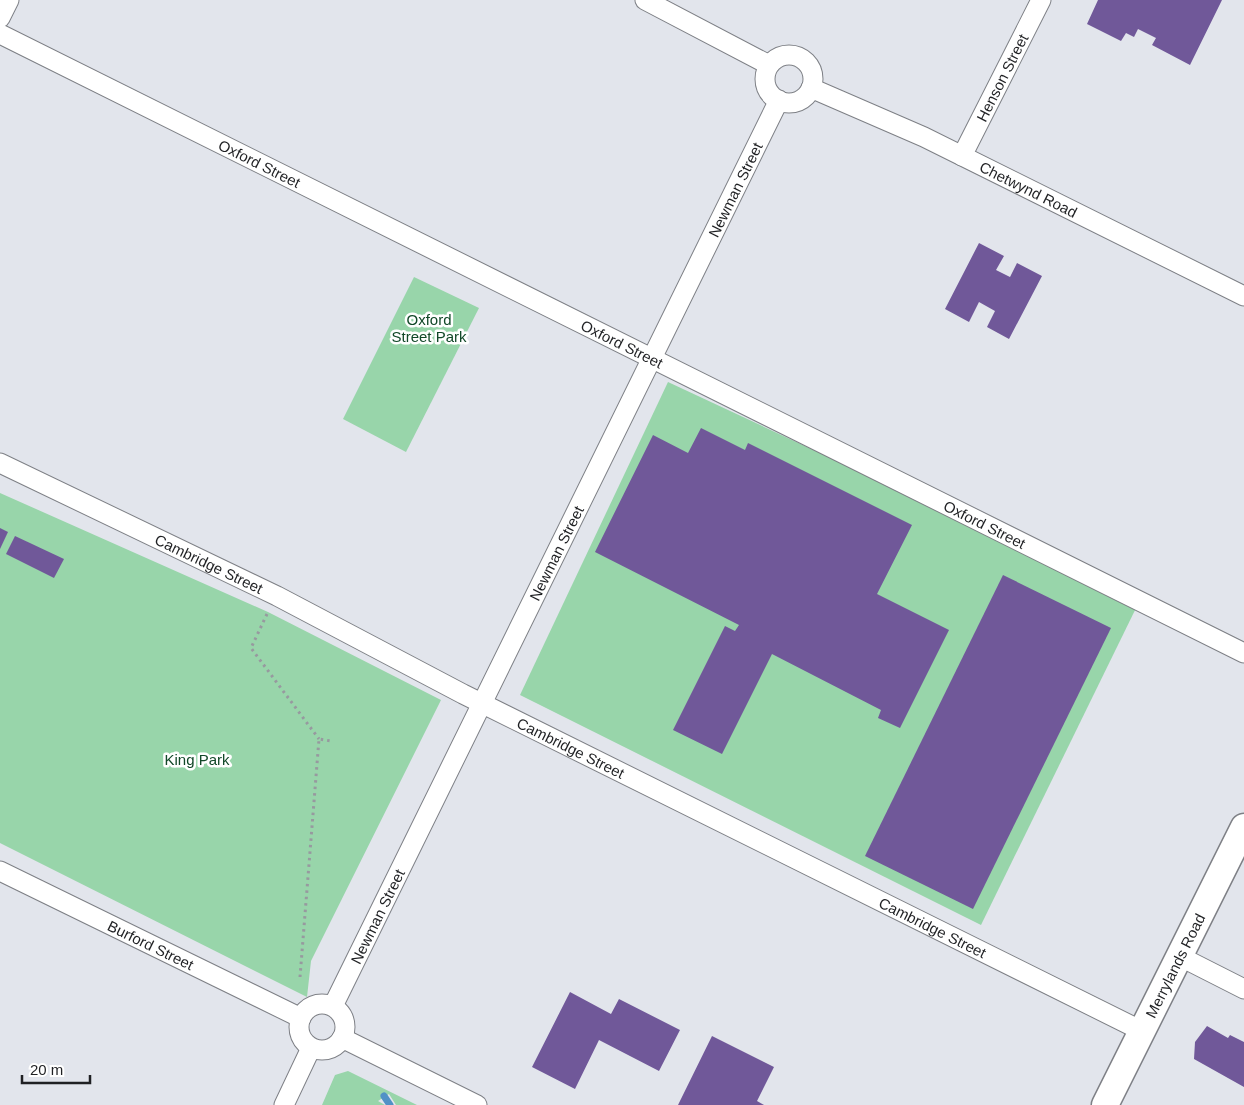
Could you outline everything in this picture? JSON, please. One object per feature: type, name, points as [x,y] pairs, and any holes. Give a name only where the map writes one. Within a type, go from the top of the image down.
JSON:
[{"type":"main road","name":"Merrylands Road","points":[[1106,1105],[1244,827]]},
{"type":"street","points":[[0,18],[9,0]]},
{"type":"street","points":[[645,0],[769,65]]},
{"type":"street","name":"Henson Street","points":[[962,156],[1041,0]]},
{"type":"street","name":"Oxford Street","points":[[0,34],[1244,653]]},
{"type":"street","points":[[790,54],[804,60],[812,73],[811,88],[801,100],[794,102],[779,100],[769,91],[766,85],[765,78],[769,65],[775,59],[790,54]]},
{"type":"street","name":"Chetwynd Road","points":[[811,88],[863,112],[902,126],[1244,296]]},
{"type":"street","name":"Newman Street","points":[[333,1006],[779,100]]},
{"type":"street","name":"Cambridge Street","points":[[0,463],[277,596],[482,703],[1142,1031]]},
{"type":"street","name":"Burford Street","points":[[0,871],[300,1018]]},
{"type":"street","points":[[1180,956],[1244,989]]},
{"type":"street","points":[[318,1004],[333,1006],[343,1017],[345,1031],[342,1038],[332,1048],[318,1050],[311,1048],[301,1038],[299,1031],[300,1018],[305,1011],[318,1004]]},
{"type":"street","points":[[342,1038],[476,1105]]},
{"type":"street","points":[[284,1105],[311,1048]]},
{"type":"path","points":[[277,596],[251,648],[319,739],[300,977]]},
{"type":"path","points":[[319,739],[332,741]]},
{"type":"green space","name":"Oxford Street Park","points":[[414,277],[479,308],[406,452],[343,419]]},
{"type":"green space","points":[[668,382],[1139,602],[981,925],[520,695]]},
{"type":"green space","name":"King Park","points":[[0,493],[268,612],[441,700],[311,961],[307,997],[0,843]]},
{"type":"green space","points":[[348,1071],[417,1105],[396,1105],[389,1094],[378,1101],[385,1105],[322,1105],[335,1075]]},
{"type":"building","points":[[1098,0],[1222,0],[1190,65],[1152,45],[1156,38],[1138,29],[1134,37],[1126,33],[1121,41],[1087,24]]},
{"type":"building","points":[[979,243],[1004,256],[996,270],[1010,277],[1017,263],[1042,276],[1009,339],[987,327],[995,311],[979,302],[969,322],[945,309]]},
{"type":"building","points":[[701,428],[745,450],[748,443],[912,525],[877,594],[949,630],[900,728],[878,718],[881,710],[772,654],[722,754],[673,730],[725,626],[735,631],[739,625],[595,552],[653,435],[688,453]]},
{"type":"building","points":[[0,528],[8,532],[0,549]]},
{"type":"building","points":[[15,536],[64,559],[54,578],[6,554]]},
{"type":"building","points":[[1003,575],[1111,628],[973,909],[865,856]]},
{"type":"building","points":[[570,992],[611,1014],[619,999],[680,1030],[659,1071],[599,1040],[575,1089],[532,1067]]},
{"type":"building","points":[[1207,1026],[1228,1038],[1230,1035],[1244,1042],[1244,1087],[1194,1059],[1195,1042]]},
{"type":"building","points":[[712,1036],[774,1067],[757,1101],[764,1105],[678,1105]]},
{"type":"waterway","points":[[384,1096],[390,1105]]}]
